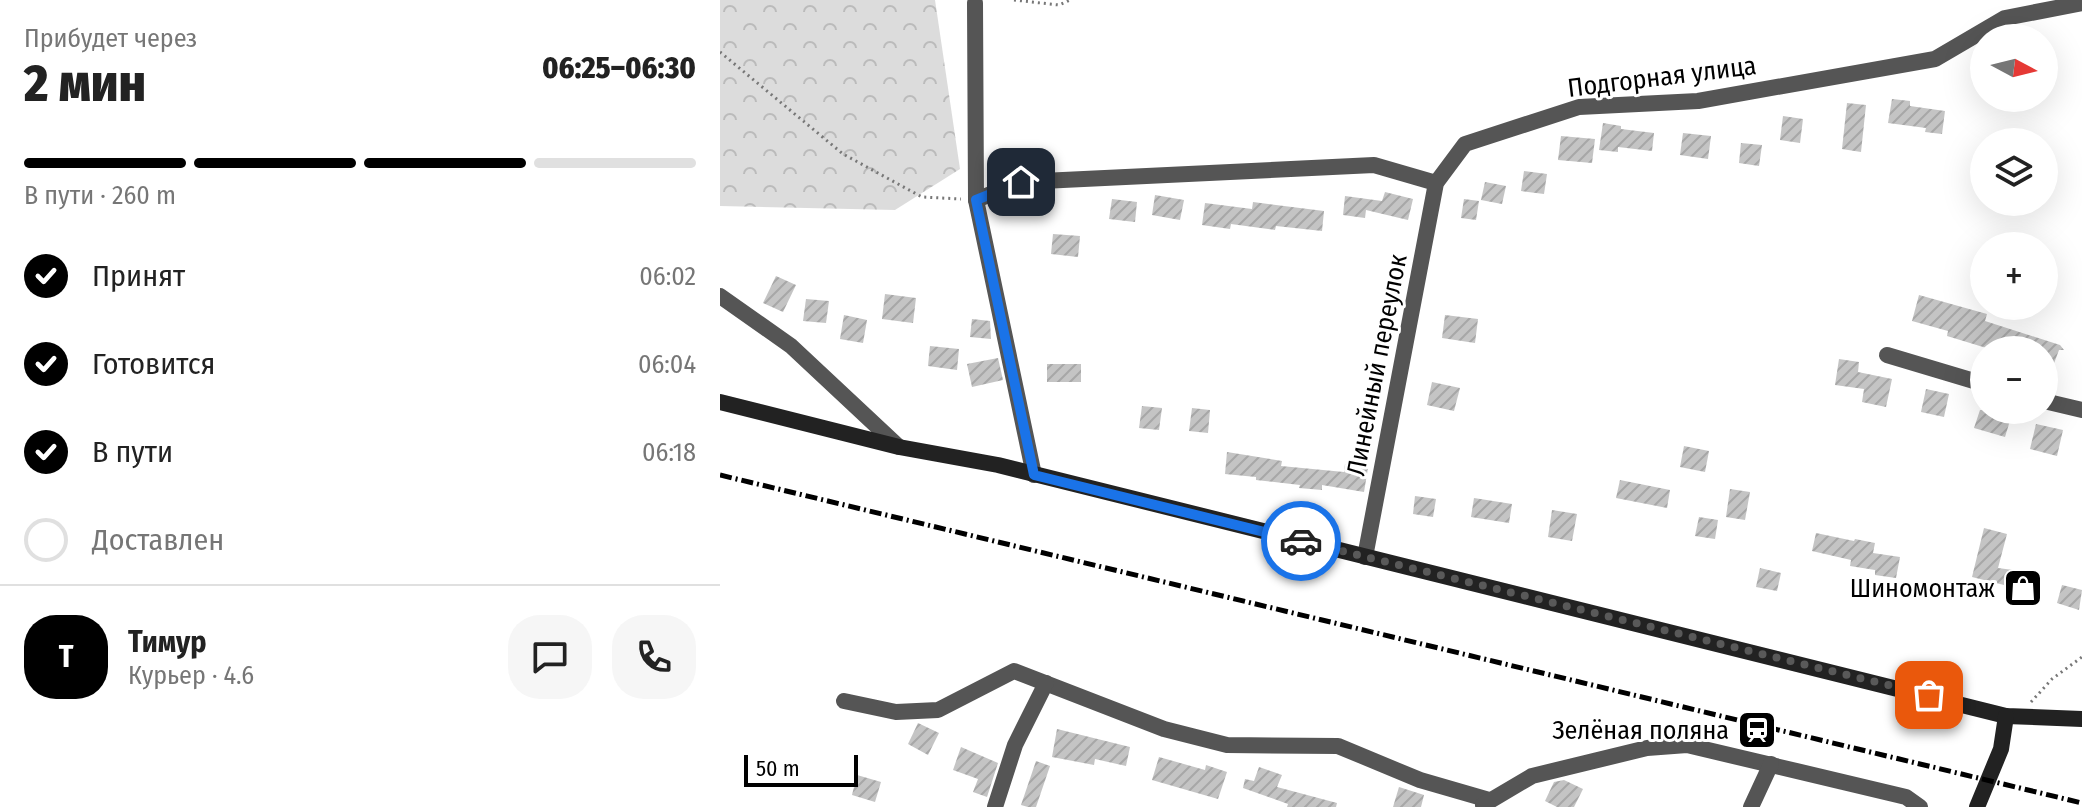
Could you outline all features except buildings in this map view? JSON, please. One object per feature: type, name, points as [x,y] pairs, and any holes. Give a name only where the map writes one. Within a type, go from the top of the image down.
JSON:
[{"type":"street","points":[[975,3],[976,200],[1034,475]]},
{"type":"street","name":"Подгорная улица","points":[[1436,183],[1465,144],[1579,107],[1698,101],[1935,59],[2005,18],[2082,3]]},
{"type":"street","points":[[976,200],[1021,182],[1374,165],[1436,183]]},
{"type":"street","name":"Линейный переулок","points":[[1365,557],[1436,183]]},
{"type":"street","points":[[720,296],[791,346],[899,447]]},
{"type":"street","points":[[1887,355],[1970,380]]},
{"type":"street","points":[[720,402],[899,447],[998,465],[2012,717],[2082,719]]},
{"type":"street","points":[[2058,404],[2082,410]]},
{"type":"street","points":[[844,701],[896,712],[938,710],[1014,671],[1164,729],[1227,745],[1338,746],[1485,804],[1532,776],[1647,748],[1687,745],[1906,797],[1920,807]]},
{"type":"street","points":[[995,807],[1015,745],[1046,683]]},
{"type":"street","points":[[1977,807],[2012,717]]},
{"type":"street","points":[[1751,807],[1771,764]]},
{"type":"path","points":[[1014,0],[1059,5],[1070,0]]},
{"type":"path","points":[[720,52],[843,154],[922,197],[976,200]]},
{"type":"path","points":[[2012,717],[2052,679],[2082,657]]},
{"type":"green space","points":[[720,0],[935,0],[960,169],[895,210],[720,206]]},
{"type":"railway","points":[[720,475],[2082,803]]},
{"type":"way so far","points":[[1301,541],[1929,695]]},
{"type":"place","name":"Шиномонтаж","points":[[2023,588]]},
{"type":"place","name":"Зелёная поляна","points":[[1757,730]]},
{"type":"route","points":[[1021,182],[976,200],[1034,475],[1301,541]]}]
